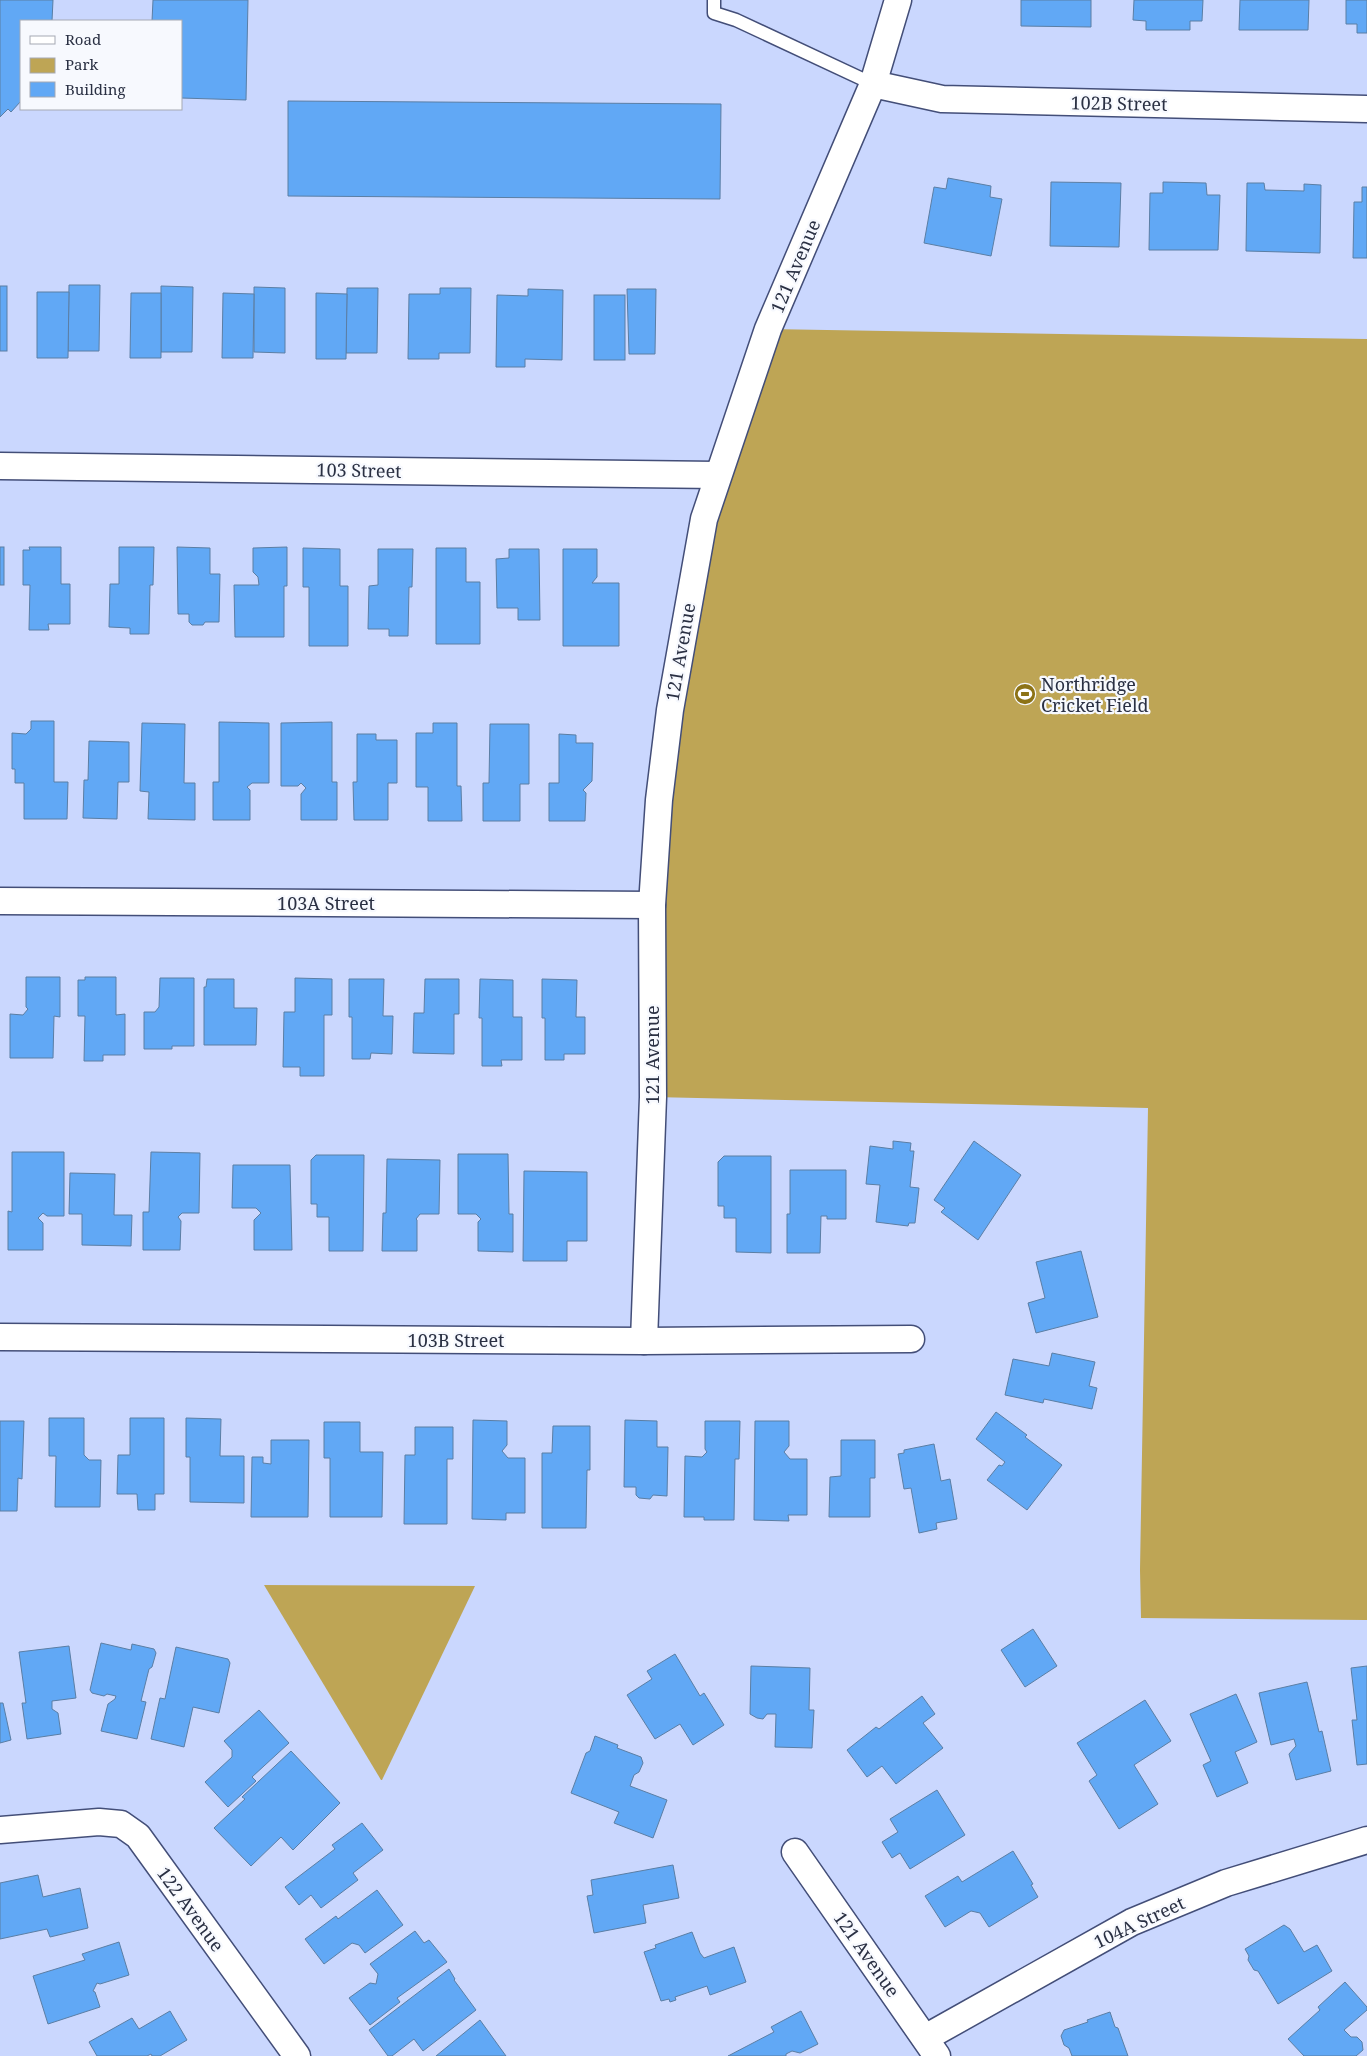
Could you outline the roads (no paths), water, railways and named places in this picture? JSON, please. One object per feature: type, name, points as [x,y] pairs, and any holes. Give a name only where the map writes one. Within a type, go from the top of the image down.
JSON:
[{"type":"street","name":"121 Avenue","points":[[644,1341],[653,1097],[652,904],[659,800],[670,710],[704,519],[717,475],[768,329],[873,84],[898,0]]},
{"type":"street","name":"102B Street","points":[[873,84],[942,99],[1367,108]]},
{"type":"street","name":"103 Street","points":[[0,466],[717,475]]},
{"type":"street","name":"103A Street","points":[[0,901],[652,904]]},
{"type":"street","name":"103B Street","points":[[0,1337],[644,1341],[912,1339]]},
{"type":"street","name":"122 Avenue","points":[[0,1830],[99,1822],[121,1824],[138,1836],[297,2056]]},
{"type":"street","name":"104A Street","points":[[931,2047],[1132,1922],[1226,1883],[1367,1840]]},
{"type":"street","name":"121 Avenue","points":[[795,1852],[931,2047]]},
{"type":"lane","points":[[714,0],[714,13],[736,20],[873,84]]},
{"type":"place","name":"Northridge Cricket Field","points":[[1025,694]]}]
